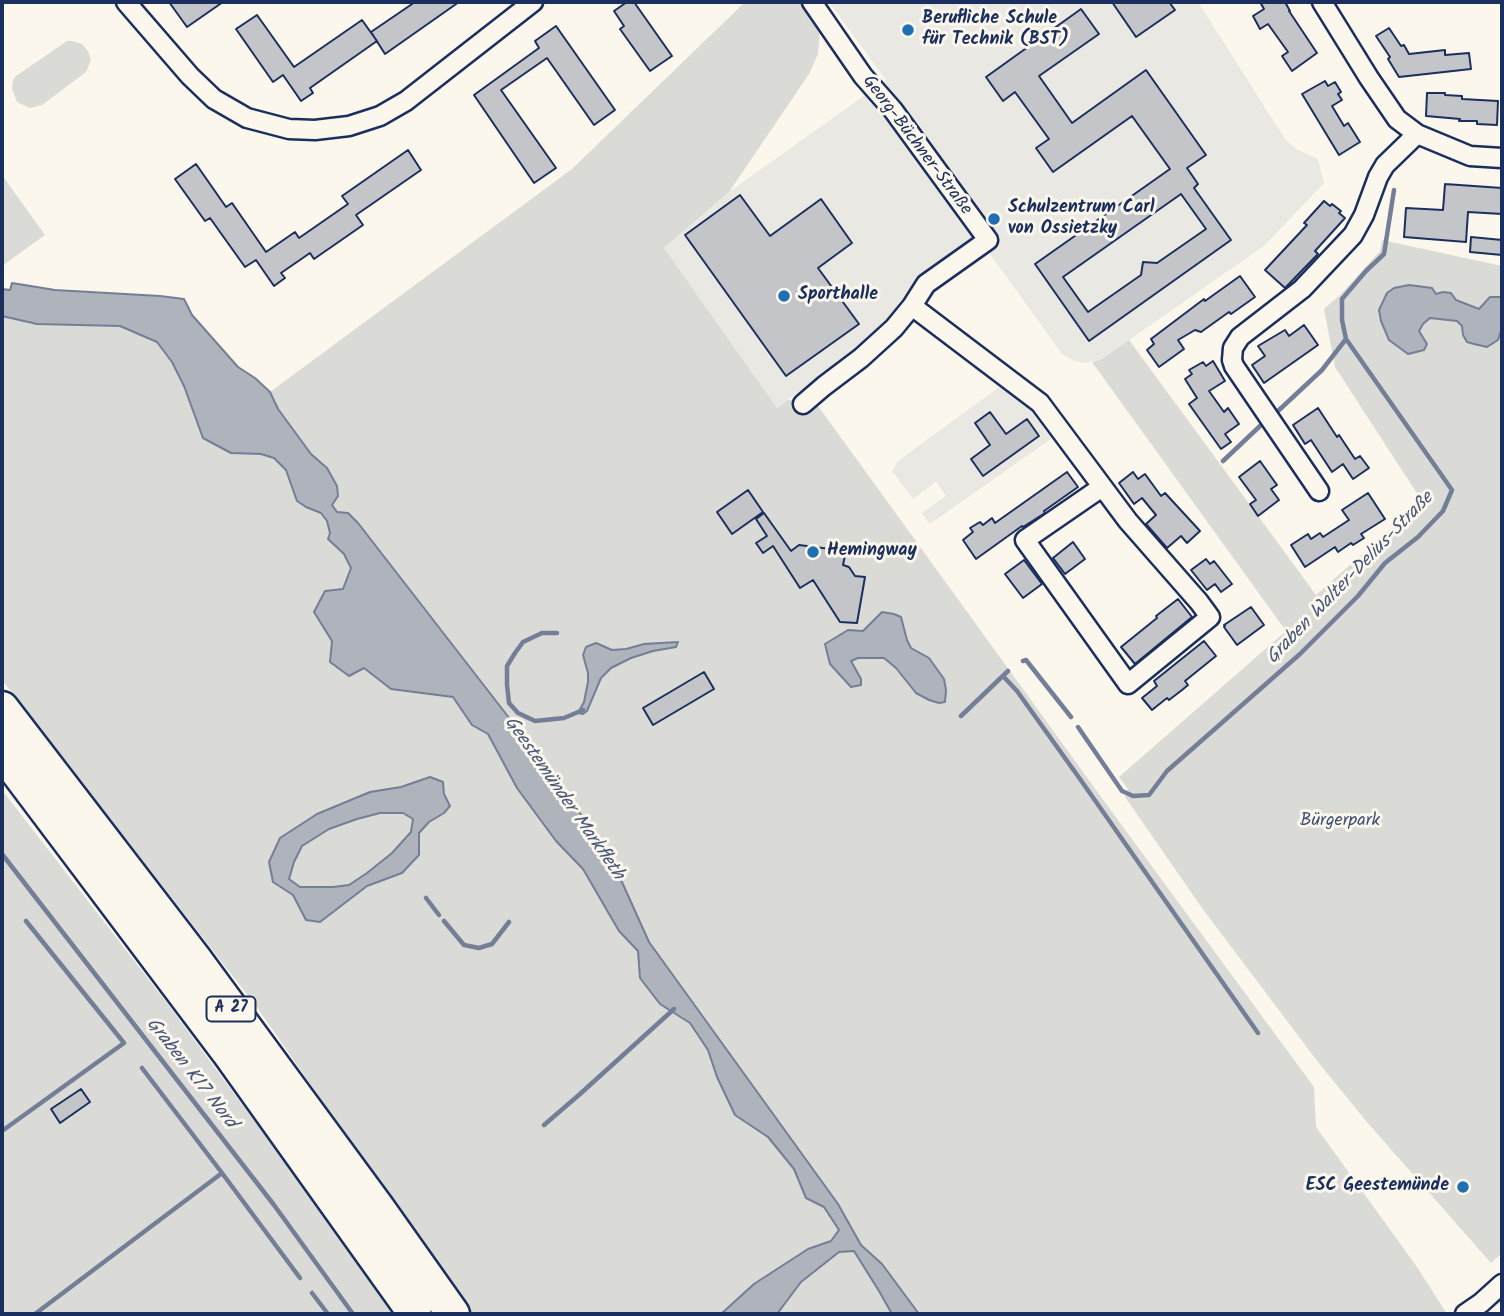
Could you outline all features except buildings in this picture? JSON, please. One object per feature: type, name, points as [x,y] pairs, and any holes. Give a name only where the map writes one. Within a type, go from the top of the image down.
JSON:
[{"type":"highway","name":"A 27","points":[[2,708],[203,970],[453,1314]]},
{"type":"highway","name":"A 27","points":[[2,752],[228,1052],[415,1314]]},
{"type":"street","points":[[126,2],[190,76],[214,99],[247,118],[289,129],[315,130],[349,127],[380,116],[406,101],[534,2]]},
{"type":"street","name":"Georg-Büchner-Straße","points":[[803,404],[886,335],[912,306],[926,284],[988,240],[893,110],[863,76],[812,2]]},
{"type":"street","points":[[1322,2],[1397,119],[1417,134],[1470,156],[1502,158]]},
{"type":"street","points":[[1319,491],[1234,366],[1233,348],[1240,337],[1302,289],[1353,235],[1385,165],[1417,134]]},
{"type":"street","points":[[912,306],[1040,402],[1128,521],[1210,617],[1128,684],[1025,540],[1102,487]]},
{"type":"street","points":[[1465,1314],[1485,1309],[1502,1284]]},
{"type":"shaded area","name":"Schulzentrum Carl von Ossietzky","points":[[829,2],[1198,2],[1285,139],[1296,149],[1318,159],[1324,183],[1265,245],[1102,359],[1083,363],[1063,355],[987,250],[937,288],[928,277],[907,292],[883,324],[862,345],[777,408],[664,248],[729,192],[886,80]]},
{"type":"shaded area","points":[[1002,385],[1035,409],[1055,436],[930,524],[922,513],[946,496],[936,482],[913,499],[892,471],[898,461]]},
{"type":"green space","points":[[745,2],[800,2],[820,30],[818,54],[809,74],[729,192],[664,248],[777,408],[788,400],[813,399],[1314,1087],[1316,1127],[1417,1267],[1447,1314],[470,1314],[256,1006],[2,680],[2,316],[37,324],[120,326],[157,342],[213,338],[238,367],[270,392],[572,169]],"holes":[[[846,551],[843,565],[849,567],[852,576],[840,622],[813,580]]]},
{"type":"green space","points":[[67,41],[82,44],[88,51],[91,60],[86,72],[42,105],[30,108],[17,102],[12,89],[16,76]]},
{"type":"green space","points":[[2,175],[45,235],[2,266]]},
{"type":"green space","name":"Bürgerpark","points":[[1382,240],[1502,266],[1502,1253],[1491,1263],[1366,1121],[1318,1062],[1202,908],[1125,797],[1128,789],[1119,777],[1286,631],[1092,362],[1102,359],[1129,340],[1316,595],[1422,501],[1335,367],[1324,309],[1380,251]]},
{"type":"green space","points":[[2,790],[167,1003],[397,1314],[2,1314]]},
{"type":"water","name":"Geestemünder Markfleth","points":[[12,283],[55,290],[184,299],[192,315],[238,367],[270,392],[278,409],[311,454],[327,468],[337,486],[338,496],[332,505],[337,512],[348,513],[358,523],[520,732],[608,851],[649,942],[838,1204],[861,1245],[882,1264],[919,1314],[892,1314],[854,1251],[839,1252],[801,1282],[777,1314],[721,1314],[754,1284],[808,1249],[831,1241],[839,1230],[824,1207],[806,1198],[794,1169],[768,1137],[735,1115],[708,1050],[690,1023],[660,1004],[640,978],[638,951],[619,931],[583,869],[556,841],[517,788],[488,734],[472,725],[453,697],[391,689],[364,668],[349,676],[330,662],[332,641],[314,612],[325,591],[343,589],[351,568],[344,554],[328,539],[330,533],[327,521],[321,513],[297,501],[286,470],[274,458],[261,454],[231,453],[203,438],[184,386],[172,362],[157,342],[120,326],[37,324],[2,316],[2,289],[10,290]]},
{"type":"water","points":[[1409,285],[1432,288],[1436,294],[1451,293],[1456,300],[1479,309],[1490,297],[1502,297],[1502,328],[1498,340],[1487,347],[1467,342],[1462,326],[1457,321],[1430,318],[1419,331],[1427,344],[1424,350],[1408,354],[1389,340],[1379,310],[1387,293],[1394,288]]},
{"type":"water","points":[[882,612],[901,617],[911,648],[929,658],[944,679],[945,702],[929,700],[916,693],[896,668],[884,658],[858,658],[851,661],[861,679],[861,685],[851,687],[830,664],[825,644],[848,630],[863,631]]},
{"type":"water","points":[[678,642],[676,647],[631,658],[611,668],[601,678],[587,711],[578,713],[584,702],[588,682],[583,655],[586,647],[596,643],[612,650],[644,644]]},
{"type":"water","points":[[430,777],[443,782],[444,794],[450,806],[419,833],[419,855],[402,873],[367,886],[320,922],[306,920],[293,895],[273,882],[269,862],[280,838],[317,814],[370,792],[401,787]],"holes":[[[380,813],[403,813],[413,819],[411,832],[392,853],[349,885],[300,887],[289,879],[302,846],[329,829]]]},
{"type":"waterway","name":"Graben Walter-Delius-Straße","points":[[1078,727],[1122,791],[1133,796],[1149,795],[1167,771],[1300,654],[1358,596],[1385,563],[1418,537],[1443,511],[1452,490],[1346,339],[1342,320],[1342,299],[1384,254],[1394,190]]},
{"type":"waterway","points":[[1278,411],[1322,370],[1346,339]]},
{"type":"waterway","points":[[1223,461],[1260,426]]},
{"type":"waterway","name":"Geestemünder Markfleth","points":[[557,633],[542,633],[523,642],[515,653],[507,666],[509,703],[518,713],[535,721],[564,718],[583,710]]},
{"type":"waterway","name":"Graben Walter-Delius-Straße","points":[[1023,661],[1026,660],[1071,717]]},
{"type":"waterway","name":"Graben Walter-Delius-Straße","points":[[961,716],[1008,671]]},
{"type":"waterway","points":[[1003,676],[1017,691],[1080,779],[1258,1033]]},
{"type":"waterway","name":"Graben K17 Nord","points":[[2,854],[274,1205],[353,1314]]},
{"type":"waterway","points":[[426,898],[439,915]]},
{"type":"waterway","points":[[2,1131],[124,1043],[26,921]]},
{"type":"waterway","points":[[444,921],[464,945],[479,948],[492,944],[509,922]]},
{"type":"waterway","points":[[544,1125],[674,1009]]},
{"type":"waterway","points":[[35,1314],[222,1173],[142,1068]]},
{"type":"waterway","points":[[222,1173],[300,1278]]},
{"type":"waterway","points":[[312,1293],[328,1314]]},
{"type":"place","name":"Berufliche Schule für Technik (BST)","points":[[908,30]]},
{"type":"place","name":"Schulzentrum Carl von Ossietzky","points":[[994,219]]},
{"type":"place","name":"Sporthalle","points":[[784,296]]},
{"type":"place","name":"Hemingway","points":[[813,552]]},
{"type":"place","name":"ESC Geestemünde","points":[[1463,1187]]}]
